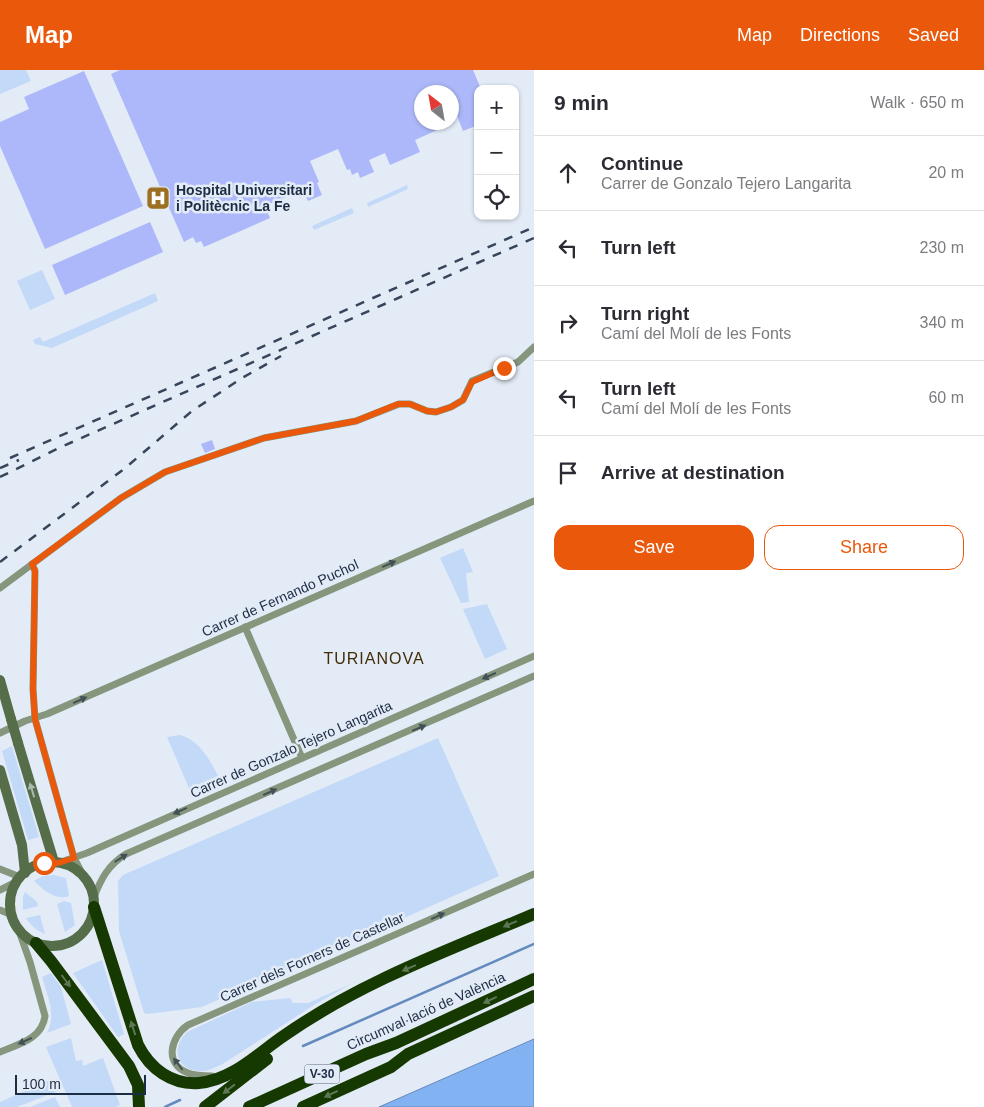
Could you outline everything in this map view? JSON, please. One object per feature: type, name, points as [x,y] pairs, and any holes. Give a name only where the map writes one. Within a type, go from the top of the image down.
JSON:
[{"type":"highway","points":[[94,902],[138,1046],[148,1062],[166,1076],[188,1083],[211,1081],[249,1062],[283,1036],[375,982],[534,914]]},
{"type":"highway","points":[[36,943],[129,1066],[138,1084],[139,1107]]},
{"type":"highway","name":"Circumval·lació de València","points":[[249,1107],[366,1054],[396,1044],[534,979]]},
{"type":"highway","points":[[205,1107],[297,1035],[339,1007],[350,995]]},
{"type":"highway","name":"V-30","points":[[303,1107],[391,1067],[408,1054],[534,996]]},
{"type":"highway","points":[[391,1067],[534,1006]]},
{"type":"highway","points":[[266,1107],[373,1059],[396,1044]]},
{"type":"street","points":[[0,588],[121,498],[165,472],[264,438],[356,421],[398,404],[410,404],[427,411],[436,412],[451,407],[463,400],[472,382],[518,362],[534,347]]},
{"type":"street","name":"Carrer de Fernando Puchol","points":[[0,733],[534,501]]},
{"type":"street","points":[[32,564],[35,571],[33,689],[35,719],[74,858],[90,886],[94,902]]},
{"type":"street","points":[[245,627],[302,758]]},
{"type":"street","name":"Carrer de Gonzalo Tejero Langarita","points":[[56,863],[74,858],[534,656]]},
{"type":"street","points":[[18,928],[26,937],[36,943],[48,946],[62,945],[74,940],[84,931],[91,920],[100,881],[109,868],[126,854],[534,676]]},
{"type":"street","points":[[0,680],[56,863]]},
{"type":"street","points":[[0,770],[22,845],[21,877],[12,892],[10,903],[12,915],[18,928],[45,1016],[44,1023],[39,1032],[32,1038],[0,1052]]},
{"type":"street","points":[[0,890],[34,867],[56,863],[77,870],[84,877]]},
{"type":"street","points":[[0,869],[21,877]]},
{"type":"street","name":"Carrer dels Forners de Castellar","points":[[222,1076],[186,1073],[181,1069],[174,1059],[172,1049],[174,1040],[180,1030],[534,874]]},
{"type":"street","points":[[0,910],[12,915]]},
{"type":"shaded area","points":[[0,70],[26,70],[31,81],[0,94]]},
{"type":"shaded area","points":[[407,185],[408,189],[368,207],[367,203]]},
{"type":"shaded area","points":[[352,208],[354,213],[314,230],[312,226]]},
{"type":"shaded area","points":[[42,270],[55,299],[30,310],[17,281]]},
{"type":"shaded area","points":[[155,293],[158,301],[52,348],[35,344],[33,340],[40,337],[43,342]]},
{"type":"shaded area","points":[[463,548],[473,572],[466,573],[469,602],[461,603],[440,558]]},
{"type":"shaded area","points":[[487,604],[507,649],[485,659],[463,609]]},
{"type":"shaded area","points":[[180,735],[187,737],[198,746],[208,757],[218,776],[189,788],[167,737]]},
{"type":"shaded area","points":[[438,738],[499,876],[202,1007],[144,1013],[119,931],[118,881],[123,875]]},
{"type":"shaded area","points":[[12,746],[39,837],[28,840],[2,751]]},
{"type":"shaded area","points":[[53,875],[66,878],[69,896],[54,896],[34,881],[43,876]]},
{"type":"shaded area","points":[[25,892],[37,902],[38,906],[23,910]]},
{"type":"shaded area","points":[[64,901],[71,903],[75,925],[65,932],[57,904]]},
{"type":"shaded area","points":[[40,915],[45,934],[34,927],[26,918]]},
{"type":"shaded area","points":[[102,960],[124,1034],[118,1037],[73,973]]},
{"type":"shaded area","points":[[51,973],[61,987],[71,1024],[47,1033],[50,1026],[51,1012],[42,977]]},
{"type":"shaded area","points":[[351,984],[210,1070],[193,1070],[182,1063],[179,1058],[179,1045],[187,1032],[252,1002],[290,998],[293,1003],[308,1003]]},
{"type":"shaded area","points":[[71,1038],[76,1061],[82,1060],[83,1066],[103,1058],[120,1105],[116,1107],[72,1107],[46,1047]]},
{"type":"shaded area","points":[[52,1079],[58,1091],[17,1107],[0,1107],[0,1102]]},
{"type":"shaded area","points":[[55,1097],[60,1107],[30,1107]]},
{"type":"water","points":[[534,1039],[534,1107],[379,1107]]},
{"type":"building","points":[[120,70],[473,70],[479,85],[474,85],[474,127],[463,131],[459,121],[459,85],[414,85],[414,130],[437,130],[415,140],[420,152],[390,165],[385,153],[369,160],[374,172],[360,178],[358,172],[352,175],[350,169],[347,170],[338,149],[310,161],[322,195],[308,201],[305,195],[300,198],[297,192],[265,206],[270,218],[204,247],[201,241],[196,243],[193,237],[184,242],[111,74]]},
{"type":"building","points":[[84,71],[143,206],[45,249],[0,146],[0,122],[29,109],[24,97]]},
{"type":"building","points":[[150,222],[163,252],[65,295],[52,265]]},
{"type":"building","points":[[212,440],[215,449],[205,453],[201,444]]},
{"type":"waterway","points":[[303,1046],[534,944]]},
{"type":"waterway","points":[[165,1107],[180,1100]]},
{"type":"railway","points":[[10,458],[534,227]]},
{"type":"railway","points":[[0,477],[61,447],[534,238]]},
{"type":"railway","points":[[0,562],[124,469],[192,411],[242,378],[281,356]]},
{"type":"railway","points":[[0,468],[19,460]]},
{"type":"place","name":"Hospital Universitari i Politècnic La Fe","points":[[158,198]]},
{"type":"district","name":"TURIANOVA","points":[[374,658]]},
{"type":"route","points":[[44,863],[58,863],[74,858],[70,837],[35,719],[33,689],[35,571],[32,564],[121,498],[165,472],[264,438],[356,421],[398,404],[410,404],[427,411],[436,412],[451,407],[463,400],[472,382],[504,368]]}]
